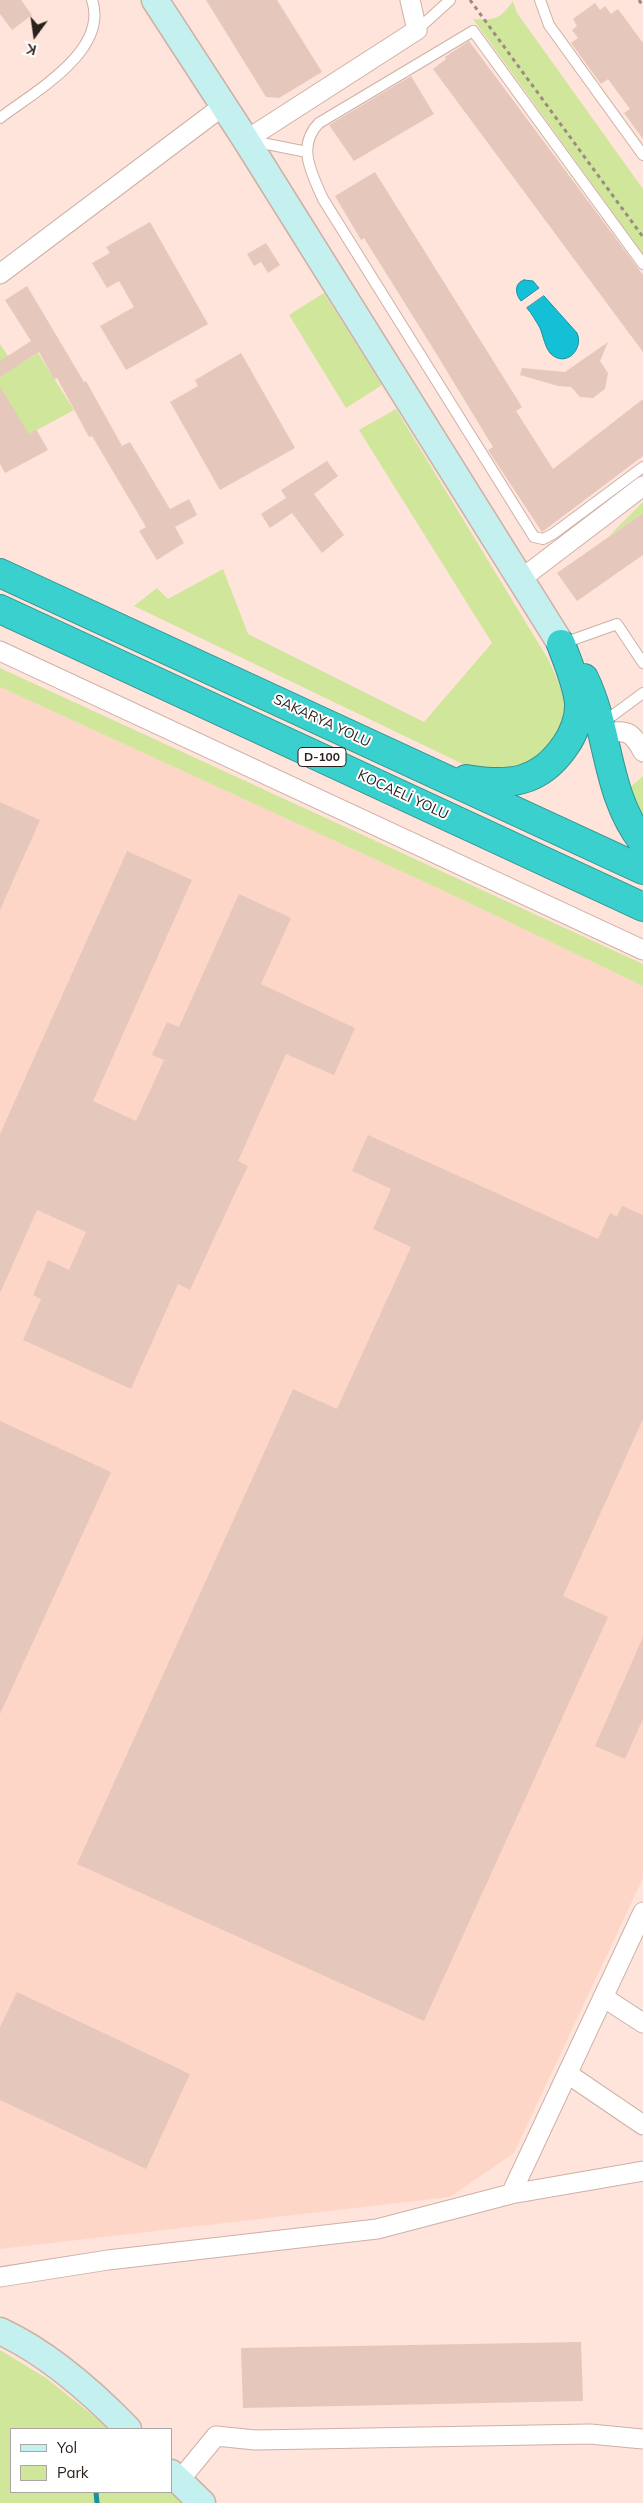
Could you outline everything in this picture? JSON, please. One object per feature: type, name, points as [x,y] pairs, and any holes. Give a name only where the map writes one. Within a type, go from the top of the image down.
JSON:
[{"type":"highway","name":"SAKARYA YOLU","points":[[0,573],[643,870]]},
{"type":"highway","name":"KOCAELİ YOLU","points":[[0,609],[643,907]]},
{"type":"highway","points":[[436,773],[485,782],[518,781],[535,775],[559,755],[570,739],[579,709],[577,692],[561,644]]},
{"type":"highway","points":[[561,644],[578,666],[585,681],[602,729],[613,782],[622,809],[631,827],[643,842]]},
{"type":"street","points":[[155,0],[246,140],[561,644]]},
{"type":"street","points":[[246,140],[417,30],[410,0]]},
{"type":"street","points":[[0,274],[223,106]]},
{"type":"street","points":[[521,579],[643,486]]},
{"type":"street","points":[[0,652],[643,950]]},
{"type":"street","points":[[602,729],[628,732],[636,739],[643,752]]},
{"type":"street","points":[[510,2194],[603,1997],[641,1923]]},
{"type":"street","points":[[603,1997],[643,2023]]},
{"type":"street","points":[[568,2074],[643,2125]]},
{"type":"street","points":[[0,2277],[108,2260],[377,2229],[510,2194],[643,2172]]},
{"type":"street","points":[[0,2332],[36,2351],[66,2374],[127,2428]]},
{"type":"street","points":[[202,2503],[175,2477],[216,2436],[255,2440],[590,2434],[643,2439]]},
{"type":"lane","points":[[0,118],[75,60],[89,39],[95,10],[92,0]]},
{"type":"lane","points":[[417,30],[450,0]]},
{"type":"lane","points":[[540,0],[549,25],[643,155]]},
{"type":"lane","points":[[643,264],[473,31],[319,123],[310,132],[307,152],[311,173],[324,199],[534,536],[543,539],[553,534],[643,468]]},
{"type":"lane","points":[[246,140],[307,152]]},
{"type":"lane","points":[[561,644],[617,624],[643,663]]},
{"type":"lane","points":[[602,729],[643,693]]},
{"type":"path","points":[[470,0],[643,237]]},
{"type":"path","points":[[639,0],[643,6]]},
{"type":"shaded area","points":[[0,687],[444,891],[643,986],[643,1878],[514,2153],[450,2197],[0,2249]]},
{"type":"green space","points":[[513,1],[517,13],[643,189],[643,254],[473,19],[496,18]]},
{"type":"green space","points":[[324,293],[382,385],[346,408],[289,315]]},
{"type":"green space","points":[[0,344],[15,367],[38,353],[74,410],[0,450]]},
{"type":"green space","points":[[396,409],[548,659],[560,686],[565,706],[565,726],[557,739],[522,773],[467,766],[134,606],[157,588],[168,599],[223,569],[248,634],[424,722],[492,643],[359,430]]},
{"type":"green space","points":[[643,502],[643,513],[608,537]]},
{"type":"green space","points":[[0,668],[643,964],[643,986],[444,891],[0,687]]},
{"type":"green space","points":[[643,776],[643,826],[626,791]]},
{"type":"green space","points":[[0,2350],[46,2378],[109,2428],[10,2428],[10,2493],[172,2493],[172,2489],[187,2503],[0,2503]]},
{"type":"water","points":[[524,280],[533,281],[539,288],[521,301],[516,289],[518,284]]},
{"type":"water","points":[[544,296],[577,333],[578,345],[568,358],[557,358],[551,354],[540,328],[527,308]]},
{"type":"building","points":[[0,0],[21,0],[32,15],[12,30],[0,14]]},
{"type":"building","points":[[206,0],[277,0],[322,72],[279,98],[266,97]]},
{"type":"building","points":[[595,3],[600,10],[605,6],[611,14],[618,9],[643,43],[643,139],[624,113],[630,109],[608,79],[601,84],[571,43],[578,38],[572,30],[577,26],[573,19]]},
{"type":"building","points":[[469,41],[643,275],[643,352],[433,69],[446,59],[445,57]]},
{"type":"building","points":[[411,76],[434,114],[354,161],[329,125]]},
{"type":"building","points":[[375,172],[522,407],[516,411],[553,469],[643,399],[643,456],[542,532],[488,450],[493,447],[434,350],[364,238],[361,240],[335,196]]},
{"type":"building","points":[[150,222],[208,324],[126,370],[100,326],[134,307],[119,281],[107,288],[92,263],[110,253],[106,247]]},
{"type":"building","points":[[266,243],[280,265],[268,273],[261,262],[254,266],[247,254]]},
{"type":"building","points":[[27,286],[84,382],[86,381],[122,446],[130,442],[170,509],[189,499],[197,515],[175,527],[184,543],[157,560],[139,531],[146,527],[92,436],[89,437],[57,378],[54,379],[39,352],[0,377],[0,361],[31,341],[5,300]]},
{"type":"building","points":[[608,342],[600,361],[608,373],[605,389],[593,398],[580,397],[571,387],[558,386],[520,375],[522,368],[565,372]]},
{"type":"building","points":[[241,353],[295,448],[220,490],[170,402],[198,386],[195,380]]},
{"type":"building","points":[[0,387],[29,434],[36,429],[48,450],[5,473],[0,464]]},
{"type":"building","points":[[327,461],[338,476],[314,494],[344,535],[322,553],[292,513],[270,528],[261,514],[286,498],[281,490]]},
{"type":"building","points":[[643,513],[643,555],[577,601],[557,573]]},
{"type":"building","points":[[0,802],[40,820],[0,910]]},
{"type":"building","points":[[127,851],[192,880],[93,1101],[136,1121],[164,1060],[152,1055],[167,1022],[179,1027],[239,894],[291,918],[261,984],[355,1028],[334,1075],[286,1054],[238,1161],[248,1166],[190,1290],[178,1284],[131,1389],[23,1340],[41,1299],[33,1295],[48,1260],[69,1270],[86,1232],[37,1210],[0,1293],[0,1134]]},
{"type":"building","points":[[368,1135],[598,1239],[610,1213],[617,1217],[622,1206],[643,1215],[643,1419],[563,1596],[608,1617],[424,2021],[77,1864],[293,1389],[337,1409],[411,1247],[373,1229],[391,1189],[352,1171]]},
{"type":"building","points":[[0,1421],[111,1472],[0,1714]]},
{"type":"building","points":[[643,1637],[643,1719],[625,1759],[595,1746]]},
{"type":"building","points":[[17,1992],[190,2074],[146,2169],[0,2100],[0,2027]]},
{"type":"building","points":[[581,2342],[583,2401],[243,2408],[241,2348]]},
{"type":"waterway","points":[[96,2493],[97,2503]]}]
